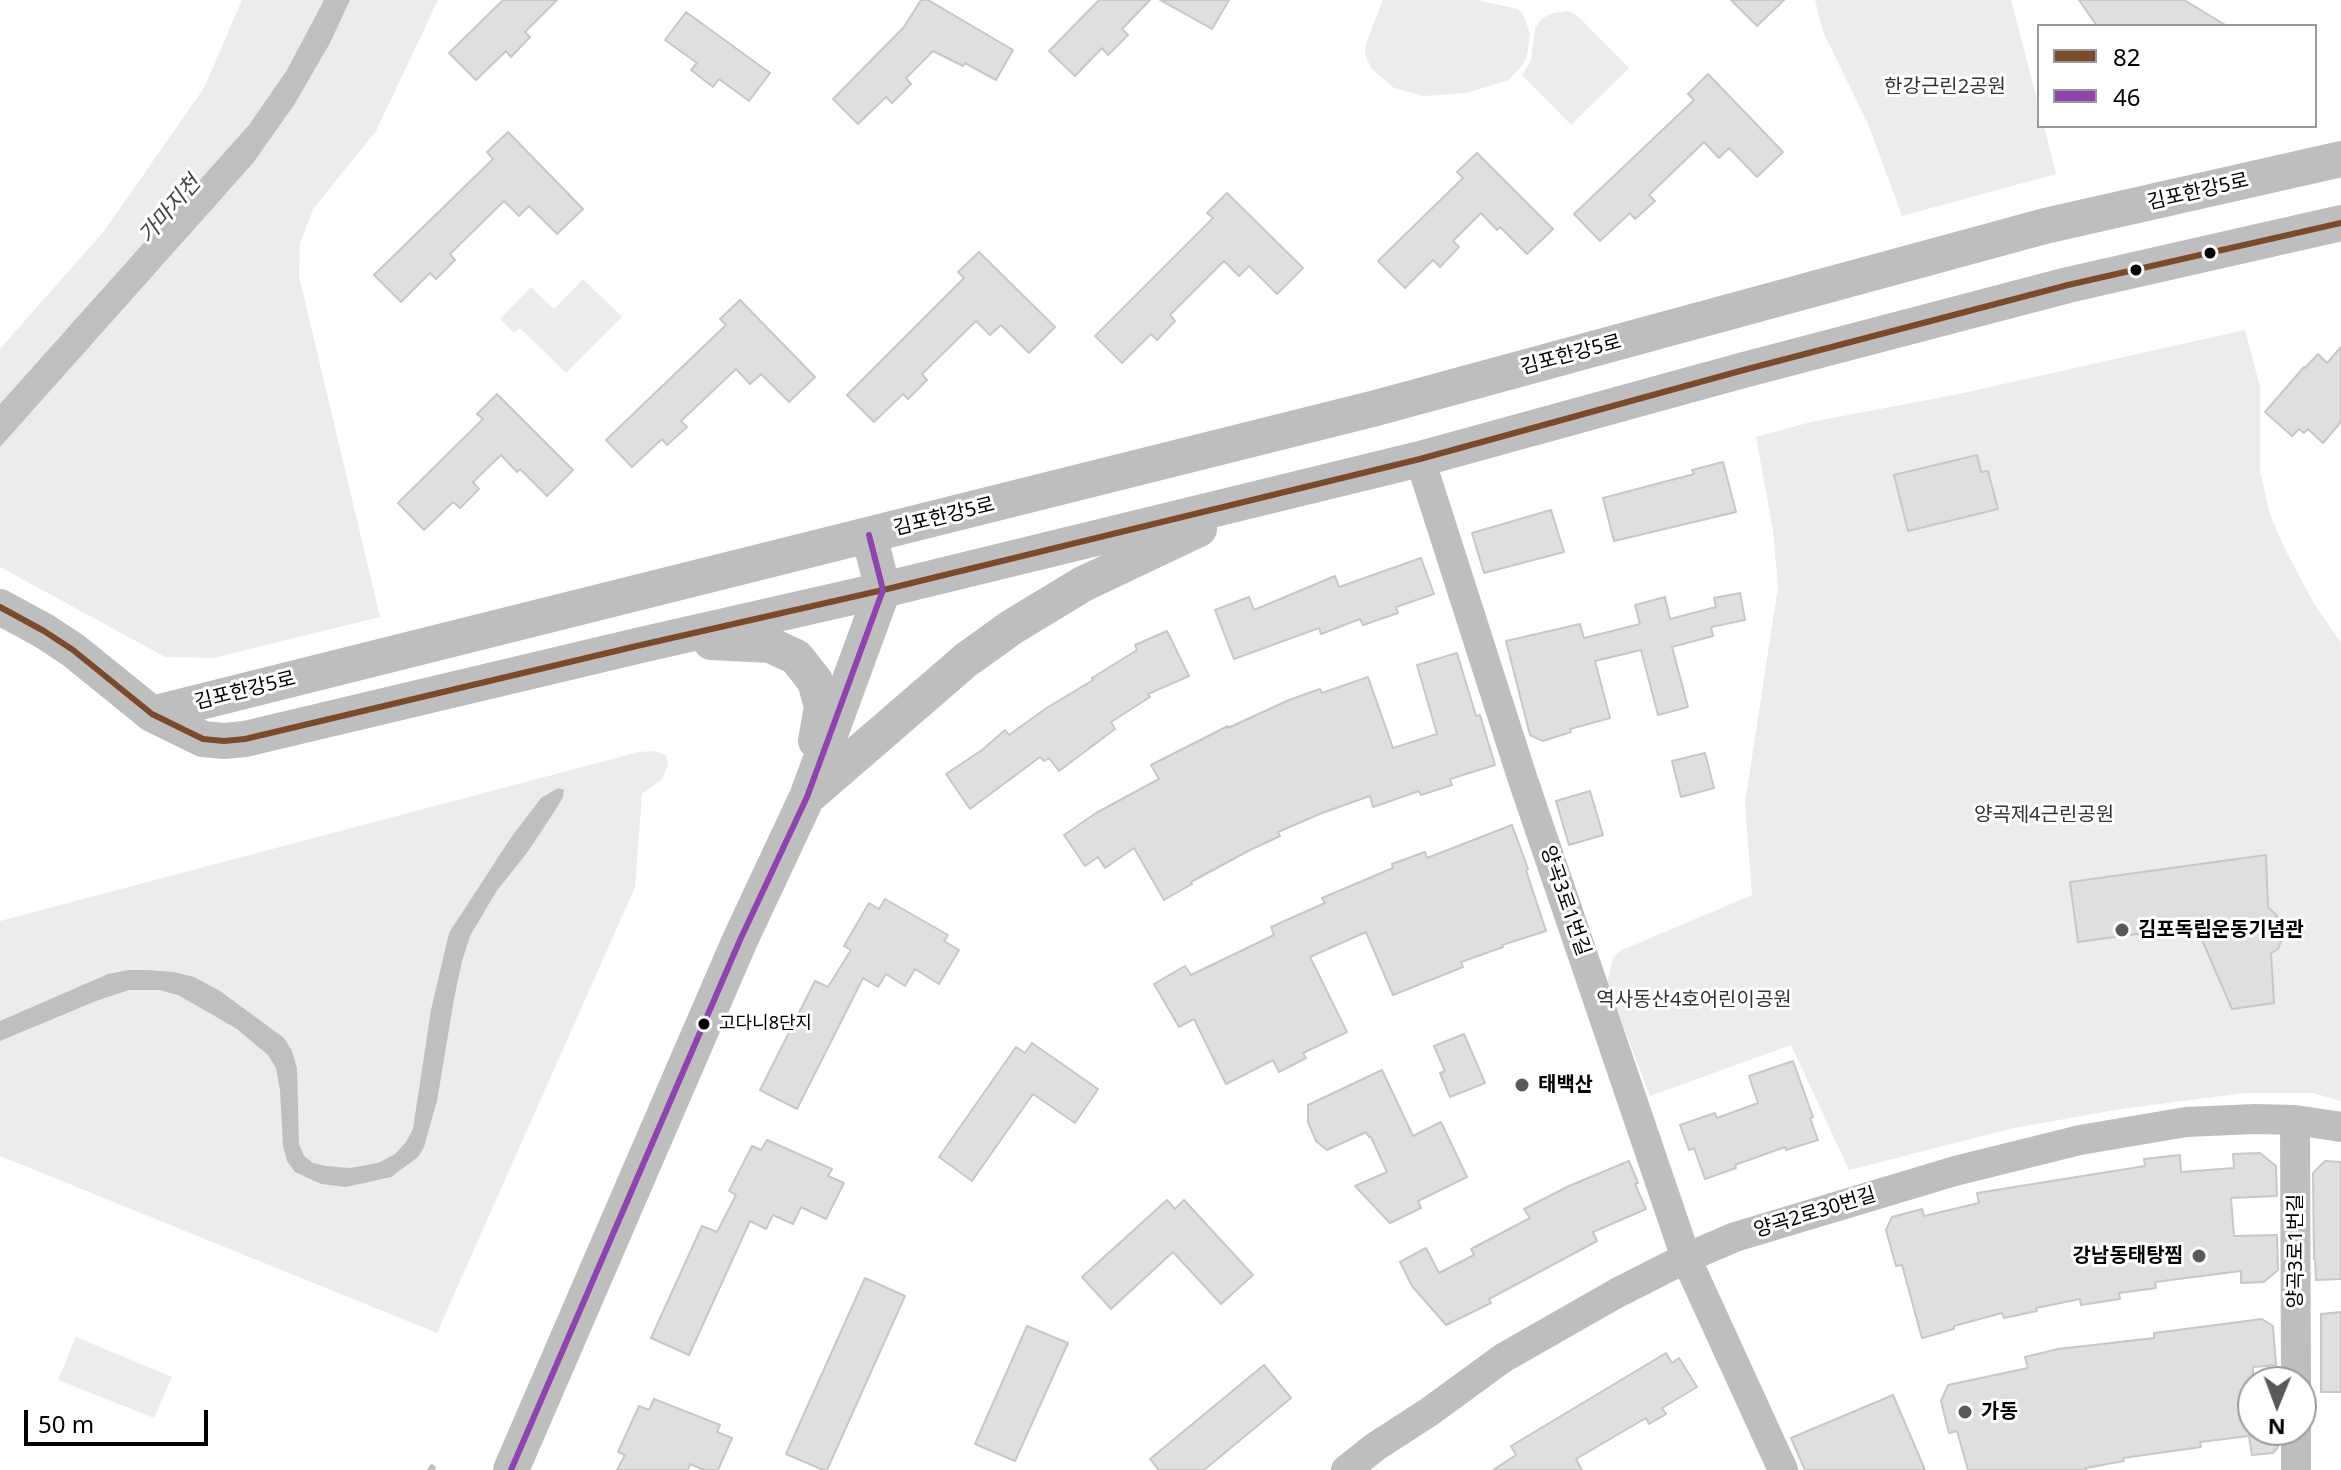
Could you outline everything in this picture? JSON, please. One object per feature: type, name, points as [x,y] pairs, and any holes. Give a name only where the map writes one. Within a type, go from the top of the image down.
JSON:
[{"type":"street","name":"김포한강5로","points":[[152,714],[1376,408],[2045,226],[2341,159]]},
{"type":"street","name":"김포한강5로","points":[[152,714],[203,739],[245,739],[883,590],[1420,459],[2068,285],[2341,223]]},
{"type":"street","name":"양곡3로1번길","points":[[1420,459],[1522,777],[1686,1258],[1783,1470]]},
{"type":"street","points":[[807,797],[966,660],[1012,627],[1083,584],[1272,495]]},
{"type":"street","points":[[511,1470],[740,940],[807,797],[883,590],[869,535]]},
{"type":"street","points":[[0,607],[73,650],[152,714]]},
{"type":"street","points":[[641,645],[733,642],[770,645],[796,657],[815,681],[822,707],[807,797]]},
{"type":"street","name":"양곡3로1번길","points":[[2295,1120],[2296,1366]]},
{"type":"street","name":"양곡2로30번길","points":[[1346,1470],[1503,1358],[1617,1293],[1735,1237],[1955,1171],[2069,1142],[2186,1122],[2295,1120],[2341,1127]]},
{"type":"street","points":[[2296,1446],[2296,1470]]},
{"type":"green space","points":[[242,0],[438,0],[376,131],[313,209],[300,243],[299,276],[380,617],[213,658],[165,657],[0,567],[0,349],[104,231],[204,88]]},
{"type":"green space","points":[[1383,0],[1477,0],[1518,9],[1530,34],[1527,55],[1509,80],[1466,93],[1424,96],[1394,88],[1371,68],[1365,54],[1366,43]]},
{"type":"green space","name":"한강근린2공원","points":[[1815,0],[2011,0],[2037,99],[2037,128],[2044,128],[2056,174],[1902,216],[1868,124],[1823,32]]},
{"type":"green space","points":[[1569,11],[1580,18],[1629,68],[1571,125],[1522,75],[1531,61],[1535,29],[1541,19],[1553,13]]},
{"type":"green space","points":[[583,279],[622,317],[566,373],[520,328],[514,333],[500,319],[531,287],[554,309]]},
{"type":"green space","name":"양곡제4근린공원","points":[[2245,330],[2260,387],[2260,471],[2270,515],[2313,602],[2341,643],[2341,1101],[2313,1093],[2245,1093],[2121,1109],[2014,1128],[1849,1170],[1791,1045],[1650,1096],[1607,984],[1613,957],[1622,950],[1752,895],[1745,803],[1778,587],[1773,531],[1756,437],[1811,422],[1954,395]]},
{"type":"green space","points":[[655,751],[666,755],[668,765],[662,779],[642,794],[635,887],[437,1333],[0,1156],[0,921],[639,752]]},
{"type":"green space","points":[[76,1337],[172,1377],[154,1418],[58,1380]]},
{"type":"shaded area","points":[[324,0],[350,0],[330,43],[294,105],[253,163],[0,447],[0,404],[249,125],[287,70]]},
{"type":"shaded area","points":[[558,788],[564,790],[556,809],[496,892],[470,936],[454,999],[437,1101],[424,1147],[418,1157],[391,1177],[346,1187],[321,1184],[295,1172],[287,1161],[283,1146],[280,1090],[276,1068],[268,1055],[237,1029],[178,995],[160,990],[129,990],[0,1041],[0,1021],[108,974],[147,970],[194,977],[220,991],[284,1038],[292,1051],[297,1068],[299,1144],[304,1156],[313,1163],[326,1166],[350,1168],[378,1163],[395,1154],[413,1129],[431,1010],[449,933],[510,839],[541,798]]},
{"type":"building","points":[[503,0],[557,0],[525,32],[530,37],[511,57],[506,51],[476,80],[449,53]]},
{"type":"building","points":[[921,0],[928,0],[1013,50],[996,80],[965,63],[963,66],[933,51],[906,78],[911,84],[892,103],[886,97],[858,124],[833,99],[904,27]]},
{"type":"building","points":[[1099,0],[1150,0],[1122,29],[1128,35],[1108,55],[1102,48],[1075,76],[1049,51]]},
{"type":"building","points":[[1160,0],[1229,0],[1212,29]]},
{"type":"building","points":[[1731,0],[1784,0],[1757,26]]},
{"type":"building","points":[[2079,0],[2184,0],[2224,24],[2096,24]]},
{"type":"building","points":[[686,12],[770,73],[749,101],[719,79],[713,87],[691,70],[697,63],[665,40]]},
{"type":"building","points":[[1708,74],[1783,152],[1757,177],[1729,148],[1719,158],[1704,142],[1649,195],[1655,201],[1635,219],[1630,213],[1600,241],[1574,214],[1694,100],[1688,94]]},
{"type":"building","points":[[508,132],[583,209],[557,234],[529,206],[519,216],[504,201],[450,254],[455,260],[436,279],[430,273],[401,302],[374,275],[493,159],[487,152]]},
{"type":"building","points":[[1477,153],[1553,229],[1527,254],[1481,213],[1453,241],[1459,247],[1440,267],[1433,260],[1405,288],[1378,261],[1463,178],[1457,172]]},
{"type":"building","points":[[1227,193],[1303,268],[1277,294],[1249,266],[1239,276],[1224,261],[1170,315],[1175,321],[1157,340],[1151,334],[1122,363],[1095,336],[1213,218],[1207,213]]},
{"type":"building","points":[[979,252],[1055,327],[1029,353],[1001,325],[990,335],[976,321],[922,374],[927,380],[908,399],[903,394],[874,422],[847,395],[964,278],[958,272]]},
{"type":"building","points":[[740,300],[815,377],[789,402],[761,374],[750,384],[736,369],[681,421],[687,427],[667,445],[662,439],[632,467],[606,440],[726,325],[720,319]]},
{"type":"building","points":[[2341,347],[2341,422],[2323,443],[2308,429],[2304,433],[2299,429],[2292,436],[2265,412],[2318,354],[2327,363]]},
{"type":"building","points":[[497,394],[573,470],[547,496],[501,455],[473,482],[479,489],[460,508],[453,502],[424,530],[398,503],[483,419],[477,414]]},
{"type":"building","points":[[1977,455],[1981,472],[1988,471],[1998,509],[1908,531],[1894,475]]},
{"type":"building","points":[[1723,462],[1736,512],[1614,541],[1603,498],[1694,474],[1692,470]]},
{"type":"building","points":[[1551,510],[1564,552],[1484,573],[1472,533]]},
{"type":"building","points":[[1421,558],[1434,594],[1396,607],[1398,613],[1363,625],[1360,619],[1321,634],[1319,628],[1234,659],[1215,610],[1249,597],[1254,610],[1335,576],[1339,587]]},
{"type":"building","points":[[1740,593],[1745,620],[1711,627],[1713,636],[1672,647],[1688,707],[1658,715],[1641,650],[1595,661],[1610,718],[1570,729],[1571,732],[1543,741],[1530,735],[1506,641],[1580,624],[1584,638],[1640,624],[1635,605],[1665,597],[1670,619],[1716,607],[1714,598]]},
{"type":"building","points":[[1167,631],[1189,676],[1148,694],[1150,697],[1111,722],[1115,729],[1059,771],[1049,758],[1044,761],[1040,757],[970,809],[946,774],[1005,730],[1009,735],[1137,650],[1135,645]]},
{"type":"building","points":[[1457,653],[1495,765],[1450,779],[1452,785],[1421,795],[1419,791],[1373,807],[1370,796],[1322,813],[1278,832],[1280,836],[1191,882],[1164,900],[1134,848],[1105,868],[1098,857],[1085,866],[1064,835],[1096,813],[1159,779],[1151,765],[1228,726],[1320,689],[1322,693],[1368,677],[1393,748],[1437,734],[1417,665]]},
{"type":"building","points":[[1705,753],[1714,788],[1681,797],[1672,761]]},
{"type":"building","points":[[1590,791],[1603,835],[1569,845],[1556,801]]},
{"type":"building","points":[[1512,825],[1546,931],[1461,962],[1463,967],[1393,995],[1366,932],[1310,957],[1347,1032],[1303,1053],[1306,1058],[1279,1072],[1273,1060],[1226,1084],[1194,1019],[1179,1027],[1154,984],[1185,966],[1191,975],[1274,935],[1271,927],[1325,903],[1322,898],[1393,868],[1392,864],[1425,852],[1427,858]]},
{"type":"building","name":"김포독립운동기념관","points":[[2266,855],[2268,907],[2280,919],[2284,933],[2278,949],[2271,953],[2274,1003],[2232,1009],[2196,926],[2078,942],[2070,882]]},
{"type":"building","points":[[885,899],[948,935],[944,941],[959,950],[939,984],[915,969],[905,986],[886,974],[878,987],[863,978],[797,1109],[760,1090],[815,981],[828,987],[851,950],[844,946],[869,903],[879,909]]},
{"type":"building","points":[[1464,1034],[1485,1083],[1450,1097],[1440,1073],[1445,1071],[1434,1046]]},
{"type":"building","points":[[1032,1043],[1098,1089],[1075,1123],[1033,1094],[972,1181],[939,1157],[1016,1047],[1025,1053]]},
{"type":"building","points":[[1793,1061],[1818,1140],[1786,1150],[1785,1147],[1705,1179],[1694,1148],[1689,1150],[1680,1125],[1715,1113],[1717,1118],[1758,1103],[1749,1076]]},
{"type":"building","points":[[1382,1070],[1413,1136],[1441,1122],[1467,1177],[1418,1201],[1421,1208],[1390,1223],[1355,1186],[1387,1172],[1371,1137],[1366,1132],[1327,1150],[1316,1141],[1308,1122],[1308,1105]]},
{"type":"building","points":[[767,1140],[832,1169],[828,1176],[844,1183],[826,1219],[801,1207],[793,1224],[773,1215],[766,1229],[750,1221],[689,1355],[651,1338],[702,1226],[717,1232],[736,1195],[729,1191],[752,1146],[761,1150]]},
{"type":"building","points":[[2260,1153],[2276,1166],[2277,1196],[2231,1198],[2234,1236],[2277,1235],[2278,1270],[2264,1282],[2241,1283],[2241,1271],[2155,1282],[2156,1288],[2119,1293],[2120,1299],[2081,1305],[2080,1299],[2004,1318],[2002,1313],[1922,1338],[1902,1265],[1896,1266],[1886,1230],[1892,1217],[1922,1209],[1924,1216],[1979,1203],[1977,1193],[2145,1166],[2144,1159],[2180,1155],[2181,1172],[2234,1168],[2233,1154]]},
{"type":"building","points":[[1629,1161],[1646,1209],[1593,1232],[1597,1241],[1489,1299],[1491,1303],[1446,1325],[1412,1286],[1400,1262],[1426,1248],[1439,1273],[1474,1255],[1471,1249],[1530,1218],[1524,1209]]},
{"type":"building","points":[[2325,1161],[2341,1162],[2341,1279],[2316,1280],[2313,1173]]},
{"type":"building","points":[[1167,1200],[1175,1209],[1184,1200],[1253,1275],[1221,1304],[1173,1252],[1111,1309],[1082,1277]]},
{"type":"building","points":[[865,1278],[905,1296],[827,1470],[823,1470],[786,1454]]},
{"type":"building","points":[[2341,1312],[2341,1392],[2321,1392],[2321,1314]]},
{"type":"building","points":[[2262,1319],[2273,1326],[2276,1365],[2237,1366],[2237,1437],[2200,1442],[2201,1447],[2123,1458],[2124,1461],[2086,1470],[1968,1470],[1957,1431],[1949,1433],[1941,1401],[1948,1385],[2028,1368],[2025,1357],[2058,1349],[2154,1338],[2154,1333]]},
{"type":"building","points":[[1027,1326],[1068,1343],[1015,1461],[975,1444]]},
{"type":"building","points":[[1666,1353],[1672,1363],[1679,1358],[1697,1387],[1662,1408],[1666,1414],[1649,1424],[1646,1418],[1576,1459],[1582,1470],[1493,1470],[1516,1455],[1511,1446]]},
{"type":"building","points":[[1264,1365],[1291,1398],[1204,1470],[1159,1470],[1150,1459]]},
{"type":"building","points":[[1893,1395],[1925,1470],[1805,1470],[1791,1438]]},
{"type":"building","points":[[654,1399],[720,1425],[717,1432],[732,1438],[718,1470],[704,1470],[690,1464],[688,1470],[617,1470],[625,1455],[618,1452],[639,1406],[649,1410]]},
{"type":"building","points":[[2251,1446],[2278,1446],[2273,1453],[2252,1455]]},
{"type":"transit line","name":"82","points":[[0,607],[73,650],[152,714],[203,739],[245,739],[883,590],[1420,459],[2068,285],[2341,223]]},
{"type":"transit line","name":"46","points":[[511,1470],[740,940],[807,797],[883,590],[869,535]]},
{"type":"place","name":"김포독립운동기념관","points":[[2122,930]]},
{"type":"place","name":"고다니8단지","points":[[704,1024]]},
{"type":"place","name":"태백산","points":[[1522,1085]]},
{"type":"place","name":"강남동태탕찜","points":[[2199,1256]]},
{"type":"place","name":"가동","points":[[1965,1412]]},
{"type":"water label","name":"가마지천","points":[[170,210]]},
{"type":"park label","name":"역사동산4호어린이공원","points":[[1694,1000]]}]
